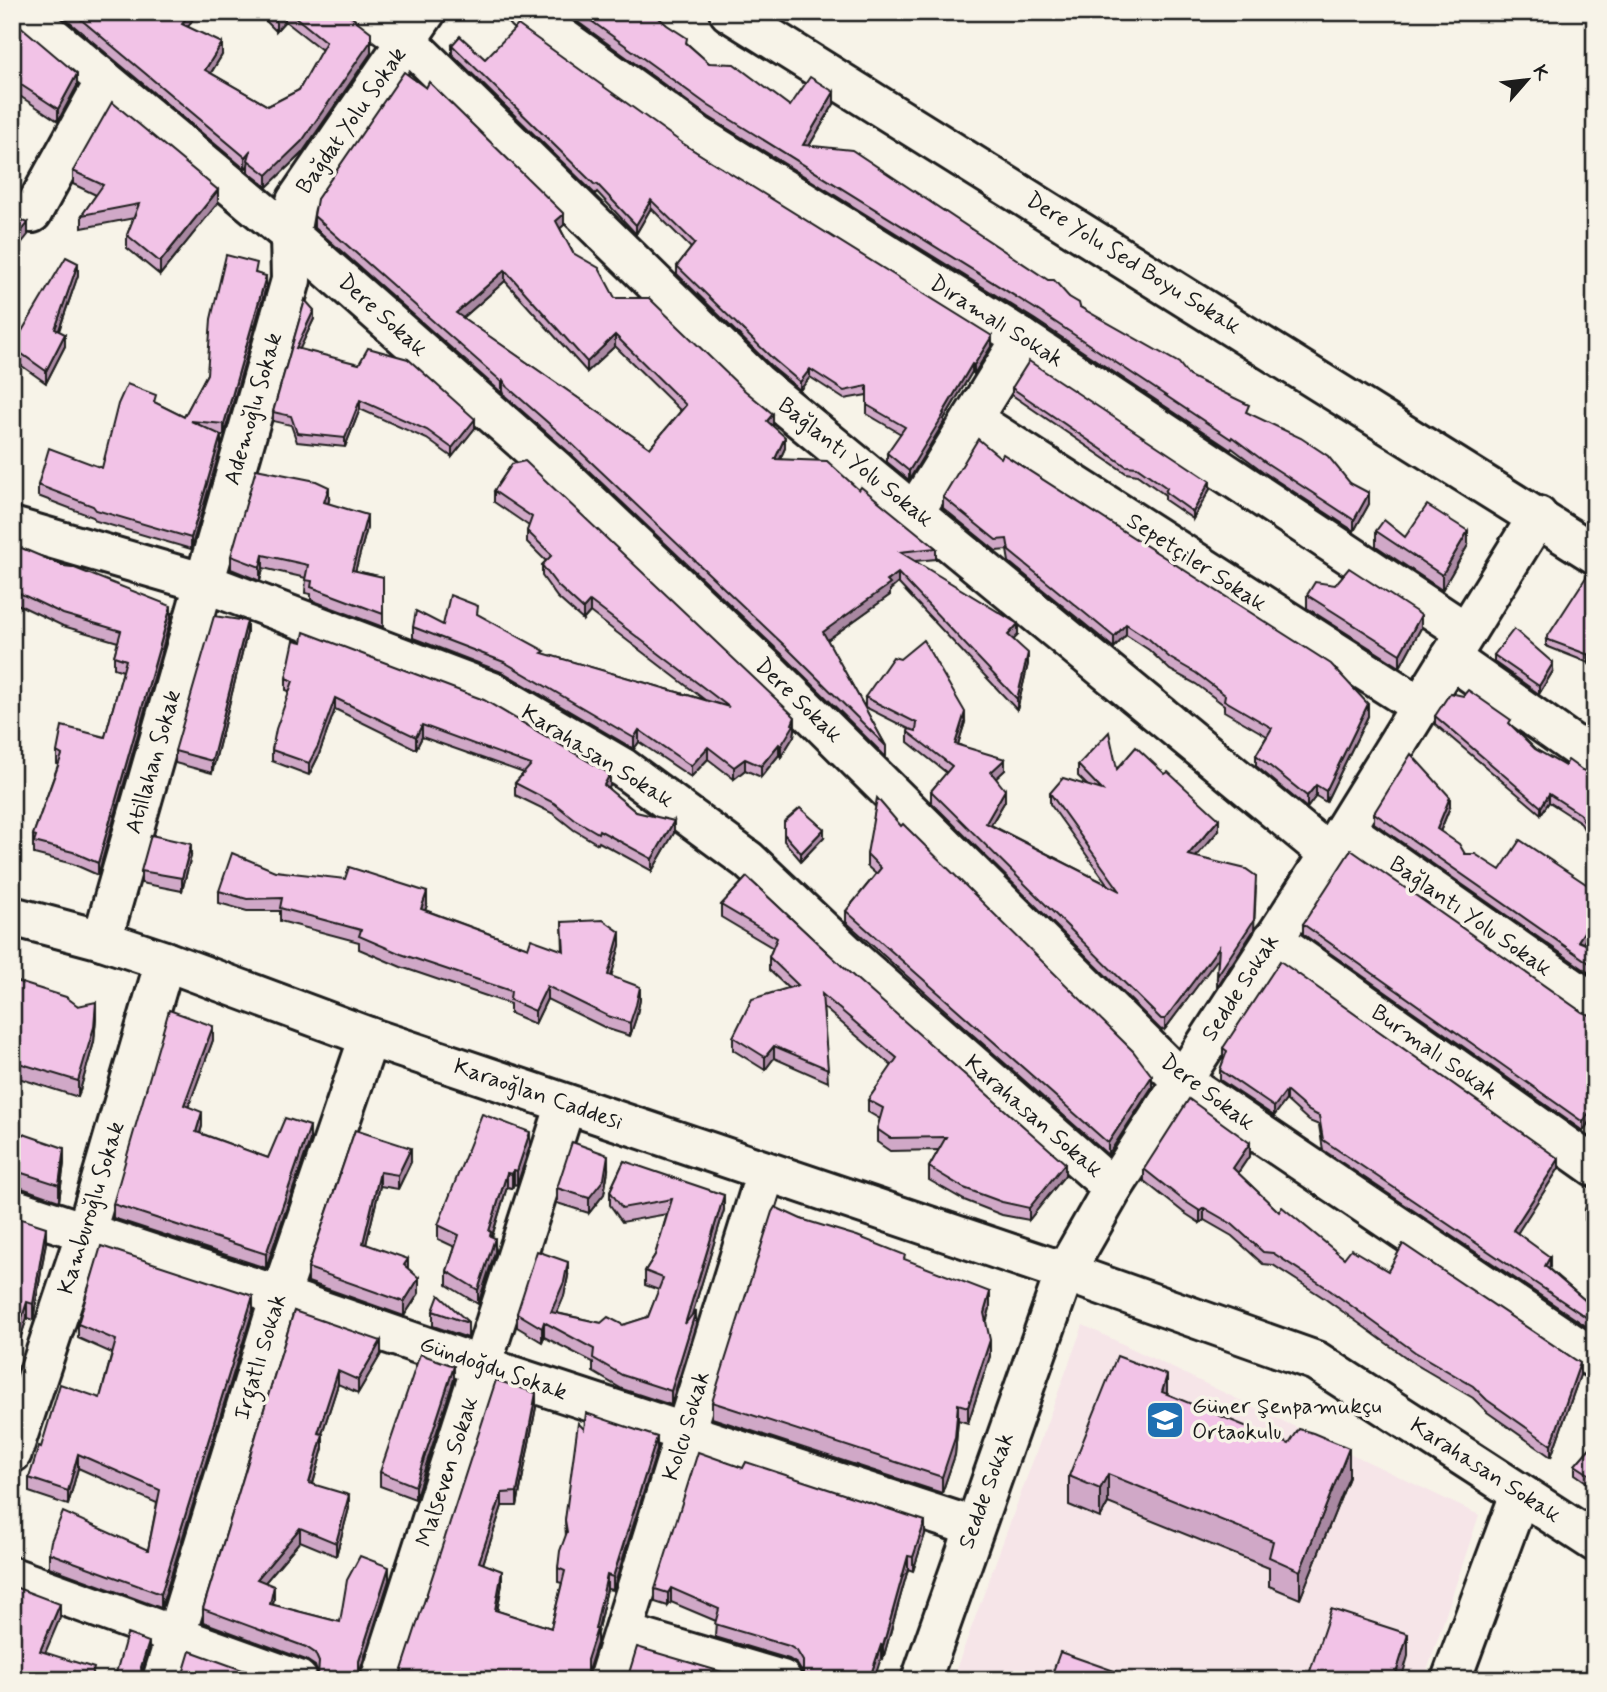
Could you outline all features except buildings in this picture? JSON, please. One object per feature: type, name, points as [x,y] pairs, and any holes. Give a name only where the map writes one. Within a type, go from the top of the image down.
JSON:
[{"type":"street","name":"Dere Sokak","points":[[23,12],[290,234],[556,470],[769,672],[1181,1080],[1595,1359]]},
{"type":"street","points":[[367,12],[417,27]]},
{"type":"street","name":"Dıramalı Sokak","points":[[527,12],[696,135],[1022,338],[1458,645],[1595,760]]},
{"type":"street","name":"Dere Yolu Sed Boyu Sokak","points":[[729,12],[1595,554]]},
{"type":"street","name":"Bağdat Yolu Sokak","points":[[290,234],[296,201],[417,27]]},
{"type":"street","name":"Bağlantı Yolu Sokak","points":[[417,27],[758,384],[915,511],[1337,842],[1595,1004]]},
{"type":"street","points":[[32,212],[105,81]]},
{"type":"street","name":"Ademoğlu Sokak","points":[[205,583],[291,280],[290,234]]},
{"type":"street","points":[[915,511],[1022,338]]},
{"type":"street","name":"Sepetçiler Sokak","points":[[972,419],[1420,706]]},
{"type":"street","name":"Sedde Sokak","points":[[921,1680],[1065,1272],[1113,1188],[1337,842],[1538,516]]},
{"type":"street","name":"Karahasan Sokak","points":[[12,527],[205,583],[493,692],[623,768],[748,860],[857,963],[1113,1188]]},
{"type":"street","name":"Atillahan Sokak","points":[[102,940],[205,583]]},
{"type":"street","name":"Karaoğlan Caddesi","points":[[12,916],[102,940],[166,961],[369,1037],[1065,1272]]},
{"type":"street","name":"Burmalı Sokak","points":[[1273,939],[1595,1167]]},
{"type":"street","name":"Kamburoğlu Sokak","points":[[12,1453],[86,1232],[166,961]]},
{"type":"street","name":"Irgatlı Sokak","points":[[162,1680],[280,1296],[369,1037]]},
{"type":"street","name":"Malseven Sokak","points":[[380,1680],[566,1104]]},
{"type":"street","name":"Kolcu Sokak","points":[[608,1680],[766,1172]]},
{"type":"street","name":"Gündoğdu Sokak","points":[[12,1209],[974,1527]]},
{"type":"street","name":"Karahasan Sokak","points":[[1065,1272],[1316,1361],[1595,1542]]},
{"type":"street","points":[[1451,1680],[1520,1494]]},
{"type":"street","points":[[12,1577],[298,1680]]},
{"type":"street","points":[[622,1633],[782,1680]]},
{"type":"shaded area","name":"Güner Şenpamukçu Ortaokulu","points":[[1083,1325],[1479,1515],[1424,1680],[952,1680]]},
{"type":"place","name":"Güner Şenpamukçu Ortaokulu","points":[[1165,1420]]}]
